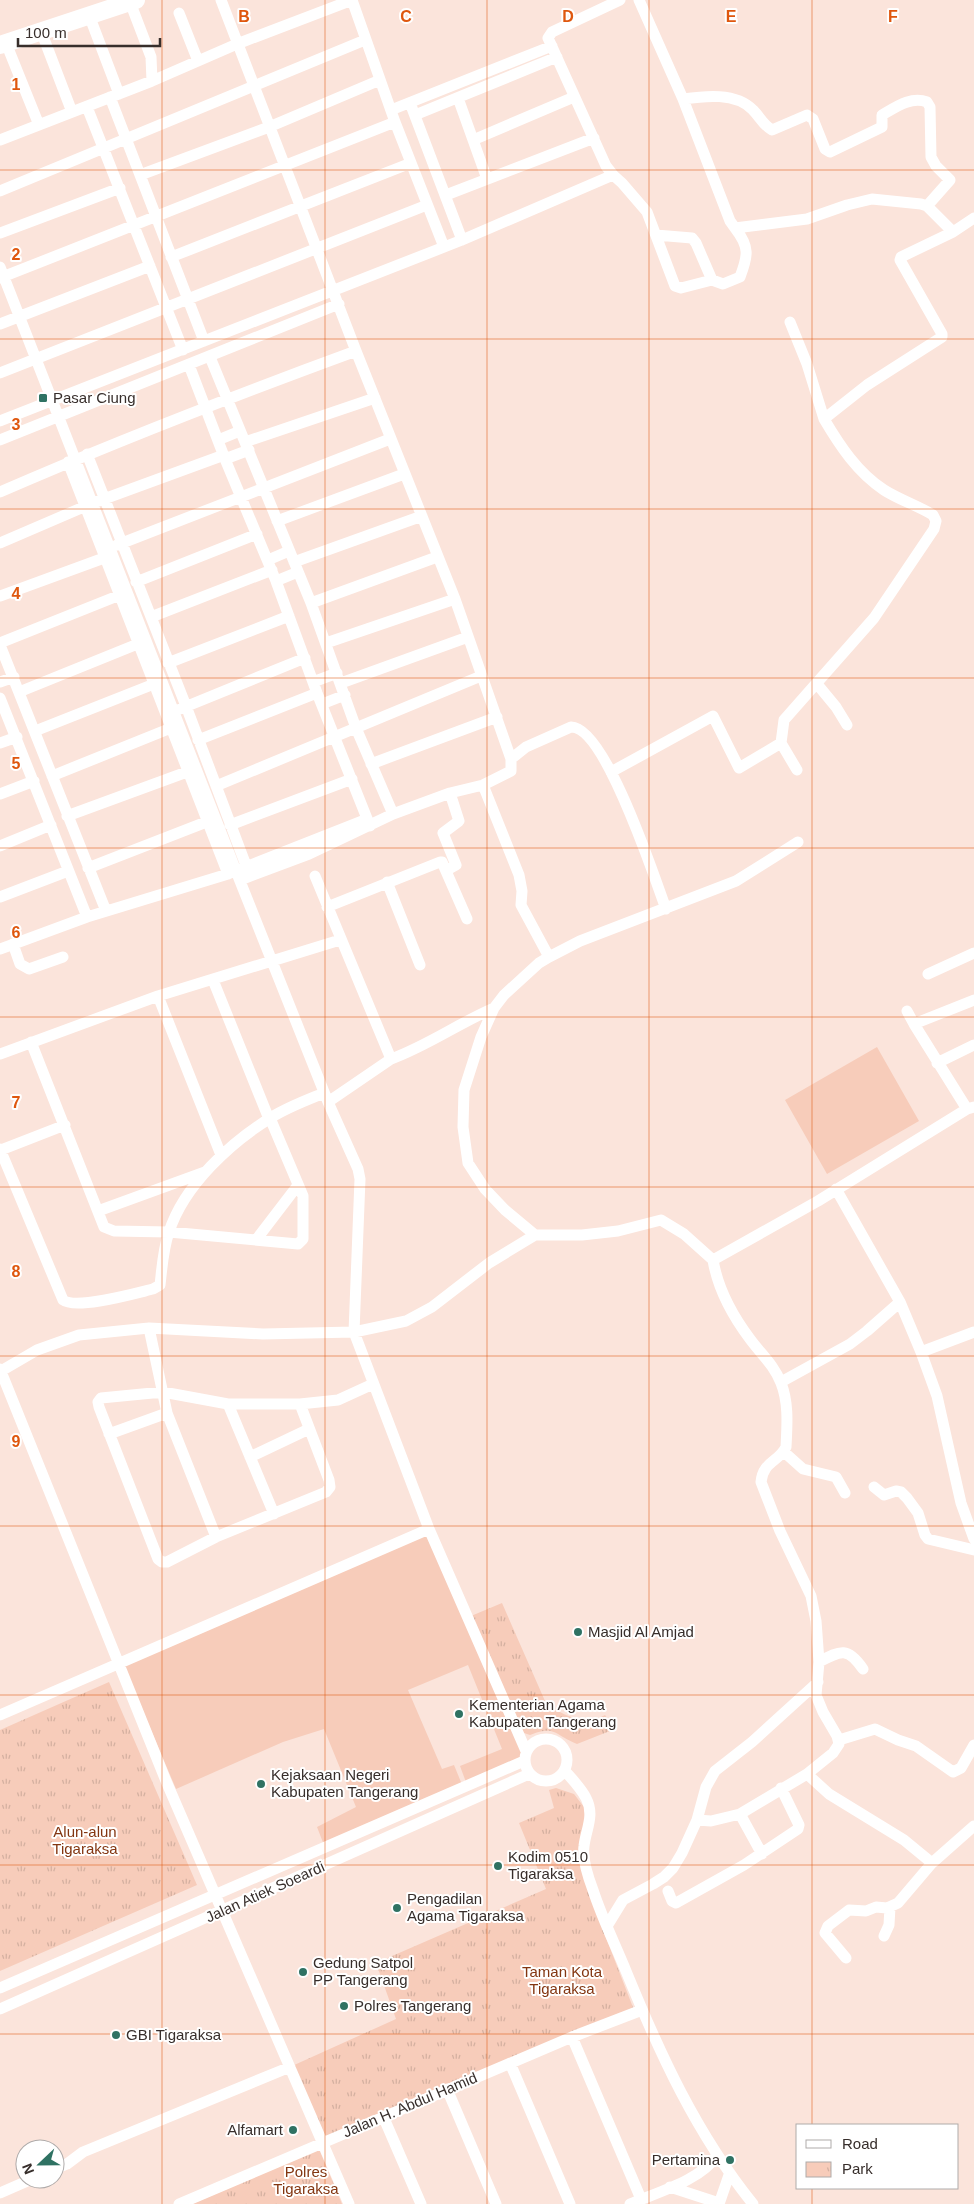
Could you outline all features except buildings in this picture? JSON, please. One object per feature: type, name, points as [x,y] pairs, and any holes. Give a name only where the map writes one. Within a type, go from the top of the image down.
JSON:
[{"type":"main road","points":[[3,44],[133,1]]},
{"type":"street","points":[[0,949],[88,917],[309,854],[369,823],[450,793],[484,785],[511,771],[511,759],[455,599],[404,474],[301,205],[269,127],[256,86],[221,0]]},
{"type":"street","points":[[0,140],[115,96],[198,60],[352,0],[395,122],[444,247]]},
{"type":"street","points":[[620,0],[549,34],[548,38],[574,97],[613,175],[647,212],[675,286],[681,288],[712,280],[723,284],[740,277],[747,253],[745,243],[730,221],[683,99],[639,0]]},
{"type":"street","points":[[133,1],[151,57],[152,81]]},
{"type":"street","points":[[179,13],[198,60]]},
{"type":"street","points":[[89,15],[115,96],[126,141],[204,341]]},
{"type":"street","points":[[41,31],[72,112]]},
{"type":"street","points":[[0,191],[126,141],[365,40]]},
{"type":"street","points":[[3,44],[39,125]]},
{"type":"street","points":[[415,115],[458,98],[554,51]]},
{"type":"street","points":[[391,110],[554,51]]},
{"type":"street","points":[[140,175],[269,127],[380,80]]},
{"type":"street","points":[[683,99],[704,96],[723,97],[741,102],[752,108],[765,126],[772,130],[807,115],[810,116],[825,149],[830,152],[882,127],[882,115],[888,111],[916,99],[927,102],[930,107],[931,157],[936,166],[950,180],[927,206]]},
{"type":"street","points":[[473,140],[574,97]]},
{"type":"street","points":[[458,98],[487,179]]},
{"type":"street","points":[[410,103],[462,240]]},
{"type":"street","points":[[87,107],[183,350]]},
{"type":"street","points":[[395,122],[1,274],[36,358],[58,417],[71,461],[94,503],[122,543],[151,617],[148,640],[154,684],[197,768],[220,820],[272,961],[326,1097],[358,1169],[360,1178],[354,1332],[373,1384],[429,1529],[525,1756],[529,1774],[538,1781],[548,1782],[558,1779],[565,1771],[568,1762],[566,1754],[556,1741],[547,1739],[539,1740],[525,1756]]},
{"type":"street","points":[[446,195],[594,138]]},
{"type":"street","points":[[171,257],[411,163]]},
{"type":"street","points":[[0,421],[462,240],[613,175]]},
{"type":"street","points":[[0,233],[120,188]]},
{"type":"street","points":[[735,228],[807,219],[847,205],[872,200],[909,202],[927,206],[953,232]]},
{"type":"street","points":[[0,373],[427,205]]},
{"type":"street","points":[[824,419],[867,385],[942,337],[900,260],[901,257],[953,232],[974,218]]},
{"type":"street","points":[[656,235],[692,238],[712,280]]},
{"type":"street","points":[[0,324],[150,266]]},
{"type":"street","points":[[0,440],[339,304]]},
{"type":"street","points":[[790,322],[807,364],[824,419],[844,453],[886,491],[933,515],[936,520],[934,529],[874,618],[784,720],[781,743],[797,770]]},
{"type":"street","points":[[0,492],[87,454],[205,407],[356,351]]},
{"type":"street","points":[[210,357],[311,603],[356,728],[394,814]]},
{"type":"street","points":[[189,365],[272,570],[334,737],[369,823]]},
{"type":"street","points":[[0,543],[94,503],[225,457],[245,441],[375,398]]},
{"type":"street","points":[[0,596],[105,553],[122,543],[390,438]]},
{"type":"street","points":[[218,440],[245,441]]},
{"type":"street","points":[[87,454],[94,503],[105,553],[120,595],[148,640],[168,663],[198,740],[197,768]]},
{"type":"street","points":[[277,521],[404,474]]},
{"type":"street","points":[[151,617],[272,570],[422,516]]},
{"type":"street","points":[[136,582],[257,534]]},
{"type":"street","points":[[105,553],[148,640],[170,713],[172,728],[197,768],[216,786],[220,820]]},
{"type":"street","points":[[311,603],[437,558]]},
{"type":"street","points":[[272,570],[294,562]]},
{"type":"street","points":[[106,912],[0,644],[120,595]]},
{"type":"street","points":[[326,642],[455,599]]},
{"type":"street","points":[[168,663],[289,616]]},
{"type":"street","points":[[198,740],[318,693],[339,678],[468,638]]},
{"type":"street","points":[[88,917],[1,700],[20,694],[148,640]]},
{"type":"street","points":[[170,713],[305,658]]},
{"type":"street","points":[[216,786],[481,676]]},
{"type":"street","points":[[0,682],[14,677]]},
{"type":"street","points":[[35,731],[154,684]]},
{"type":"street","points":[[817,684],[836,707],[847,725]]},
{"type":"street","points":[[318,693],[345,695]]},
{"type":"street","points":[[611,772],[714,716],[739,768],[781,743]]},
{"type":"street","points":[[371,764],[497,717]]},
{"type":"street","points":[[511,759],[526,748],[571,727],[576,727],[593,742],[627,802],[666,909]]},
{"type":"street","points":[[52,776],[172,728]]},
{"type":"street","points":[[0,744],[17,737]]},
{"type":"street","points":[[0,846],[51,824],[66,812],[197,768]]},
{"type":"street","points":[[88,868],[220,820],[352,779]]},
{"type":"street","points":[[0,794],[34,781]]},
{"type":"street","points":[[484,785],[519,875],[522,891],[521,905],[549,957]]},
{"type":"street","points":[[447,870],[456,865],[443,833],[459,822],[450,793]]},
{"type":"street","points":[[51,824],[72,828]]},
{"type":"street","points":[[535,1234],[505,1210],[485,1189],[468,1163],[463,1127],[464,1090],[481,1038],[494,1008],[504,994],[538,963],[580,941],[736,881],[798,842]]},
{"type":"street","points":[[327,907],[437,862],[442,862],[467,919]]},
{"type":"street","points":[[0,897],[68,871]]},
{"type":"street","points":[[315,876],[391,1059]]},
{"type":"street","points":[[387,882],[420,964]]},
{"type":"street","points":[[0,1054],[158,996],[340,940]]},
{"type":"street","points":[[14,944],[20,964],[29,969],[63,957]]},
{"type":"street","points":[[928,974],[974,953]]},
{"type":"street","points":[[31,1042],[104,1227],[114,1231],[169,1232],[301,1243],[303,1240],[303,1196],[269,1119],[213,980]]},
{"type":"street","points":[[158,996],[221,1155]]},
{"type":"street","points":[[914,1024],[974,1000]]},
{"type":"street","points":[[65,1126],[0,1150],[63,1300],[67,1304],[105,1299],[156,1288],[160,1285],[169,1232],[187,1196],[221,1155],[269,1119],[326,1097],[391,1059],[413,1051],[494,1008]]},
{"type":"street","points":[[713,1260],[818,1201],[970,1108],[937,1063],[907,1011]]},
{"type":"street","points":[[937,1063],[974,1046]]},
{"type":"street","points":[[98,1211],[206,1172]]},
{"type":"street","points":[[256,1240],[298,1185]]},
{"type":"street","points":[[836,1189],[900,1302],[921,1352],[936,1396],[961,1503],[974,1540]]},
{"type":"street","points":[[349,2204],[214,1896],[118,1665],[0,1370],[37,1350],[79,1335],[149,1328],[263,1334],[354,1332],[406,1321],[432,1307],[490,1263],[535,1234],[582,1235],[618,1231],[661,1220],[684,1234],[713,1260],[716,1278],[727,1304],[751,1340],[768,1359],[781,1382],[786,1399],[786,1447],[784,1452],[768,1464],[762,1474],[761,1482],[780,1531],[810,1596],[816,1621],[820,1662],[816,1697],[839,1740],[839,1744],[833,1753],[807,1774],[740,1814],[711,1821],[697,1820]]},
{"type":"street","points":[[781,1382],[850,1344],[900,1302]]},
{"type":"street","points":[[149,1328],[167,1412],[216,1537]]},
{"type":"street","points":[[921,1352],[974,1332]]},
{"type":"street","points":[[300,1404],[329,1480],[330,1487],[326,1492],[216,1537],[167,1562],[162,1562],[158,1559],[99,1407],[98,1402],[101,1398],[163,1392],[228,1404],[300,1404],[338,1400],[373,1384]]},
{"type":"street","points":[[228,1404],[274,1514]]},
{"type":"street","points":[[110,1434],[167,1412]]},
{"type":"street","points":[[250,1457],[309,1429]]},
{"type":"street","points":[[784,1452],[804,1469],[836,1477],[845,1493]]},
{"type":"street","points":[[874,1488],[884,1495],[896,1491],[901,1492],[918,1513],[928,1540],[974,1550]]},
{"type":"street","points":[[0,1715],[429,1529]]},
{"type":"street","points":[[820,1662],[836,1653],[848,1653],[856,1658],[863,1669]]},
{"type":"street","points":[[607,1926],[623,1900],[659,1881],[672,1868],[697,1820],[706,1787],[715,1771],[752,1742],[818,1682]]},
{"type":"street","points":[[839,1740],[875,1729],[904,1743],[916,1746],[953,1772],[961,1768],[974,1745]]},
{"type":"street","name":"Jalan Atiek Soeardi","points":[[0,1988],[214,1896],[525,1756]]},
{"type":"street","points":[[565,1771],[586,1798],[591,1812],[583,1847],[595,1897],[663,2060],[716,2156],[752,2204]]},
{"type":"street","name":"Jalan Atiek Soeardi","points":[[0,2009],[529,1774]]},
{"type":"street","points":[[807,1774],[829,1794],[904,1840],[932,1863]]},
{"type":"street","points":[[668,1891],[672,1901],[676,1903],[762,1854],[799,1827],[781,1788]]},
{"type":"street","points":[[740,1814],[762,1854]]},
{"type":"street","points":[[846,1958],[825,1933],[828,1926],[849,1910],[866,1911],[876,1907],[890,1907],[898,1903],[932,1863],[974,1826]]},
{"type":"street","points":[[884,1936],[889,1925],[890,1907]]},
{"type":"street","name":"Jalan H. Abdul Hamid","points":[[179,2204],[447,2089],[642,2010]]},
{"type":"street","points":[[572,2037],[640,2202]]},
{"type":"street","points":[[510,2063],[570,2204]]},
{"type":"street","points":[[65,2165],[83,2152],[290,2067]]},
{"type":"street","points":[[447,2089],[496,2204]]},
{"type":"street","points":[[383,2116],[420,2204]]},
{"type":"street","points":[[630,2204],[640,2202],[705,2170],[711,2166],[716,2156]]},
{"type":"street","points":[[670,2186],[719,2204],[729,2175]]},
{"type":"street","points":[[0,2193],[15,2186]]},
{"type":"green space","points":[[877,1047],[919,1121],[827,1174],[785,1100]]},
{"type":"green space","points":[[428,1531],[524,1751],[522,1760],[467,1785],[460,1766],[502,1749],[468,1665],[408,1690],[442,1769],[454,1765],[463,1787],[324,1845],[317,1827],[356,1807],[324,1729],[283,1742],[176,1789],[124,1666]]},
{"type":"green space","points":[[502,1603],[545,1701],[559,1712],[587,1724],[605,1715],[615,1729],[577,1744],[555,1732],[545,1731],[530,1735],[521,1732],[471,1616]]},
{"type":"green space","name":"Alun-alun Tigaraksa","points":[[109,1682],[197,1885],[0,1971],[0,1730]]},
{"type":"green space","name":"Taman Kota Tigaraksa","points":[[556,1788],[574,1794],[584,1807],[591,1899],[634,2010],[324,2141],[292,2066],[396,2019],[376,1963],[546,1889],[519,1823],[554,1808],[549,1790]]},
{"type":"green space","name":"Polres Tigaraksa","points":[[319,2149],[342,2204],[192,2204]]},
{"type":"place","name":"Pasar Ciung","points":[[43,398]]},
{"type":"place","name":"Masjid Al Amjad","points":[[578,1632]]},
{"type":"place","name":"Kementerian Agama Kabupaten Tangerang","points":[[459,1714]]},
{"type":"place","name":"Kejaksaan Negeri Kabupaten Tangerang","points":[[261,1784]]},
{"type":"place","name":"Kodim 0510 Tigaraksa","points":[[498,1866]]},
{"type":"place","name":"Pengadilan Agama Tigaraksa","points":[[397,1908]]},
{"type":"place","name":"Gedung Satpol PP Tangerang","points":[[303,1972]]},
{"type":"place","name":"Polres Tangerang","points":[[344,2006]]},
{"type":"place","name":"GBI Tigaraksa","points":[[116,2035]]},
{"type":"place","name":"Alfamart","points":[[293,2130]]},
{"type":"place","name":"Pertamina","points":[[730,2160]]}]
